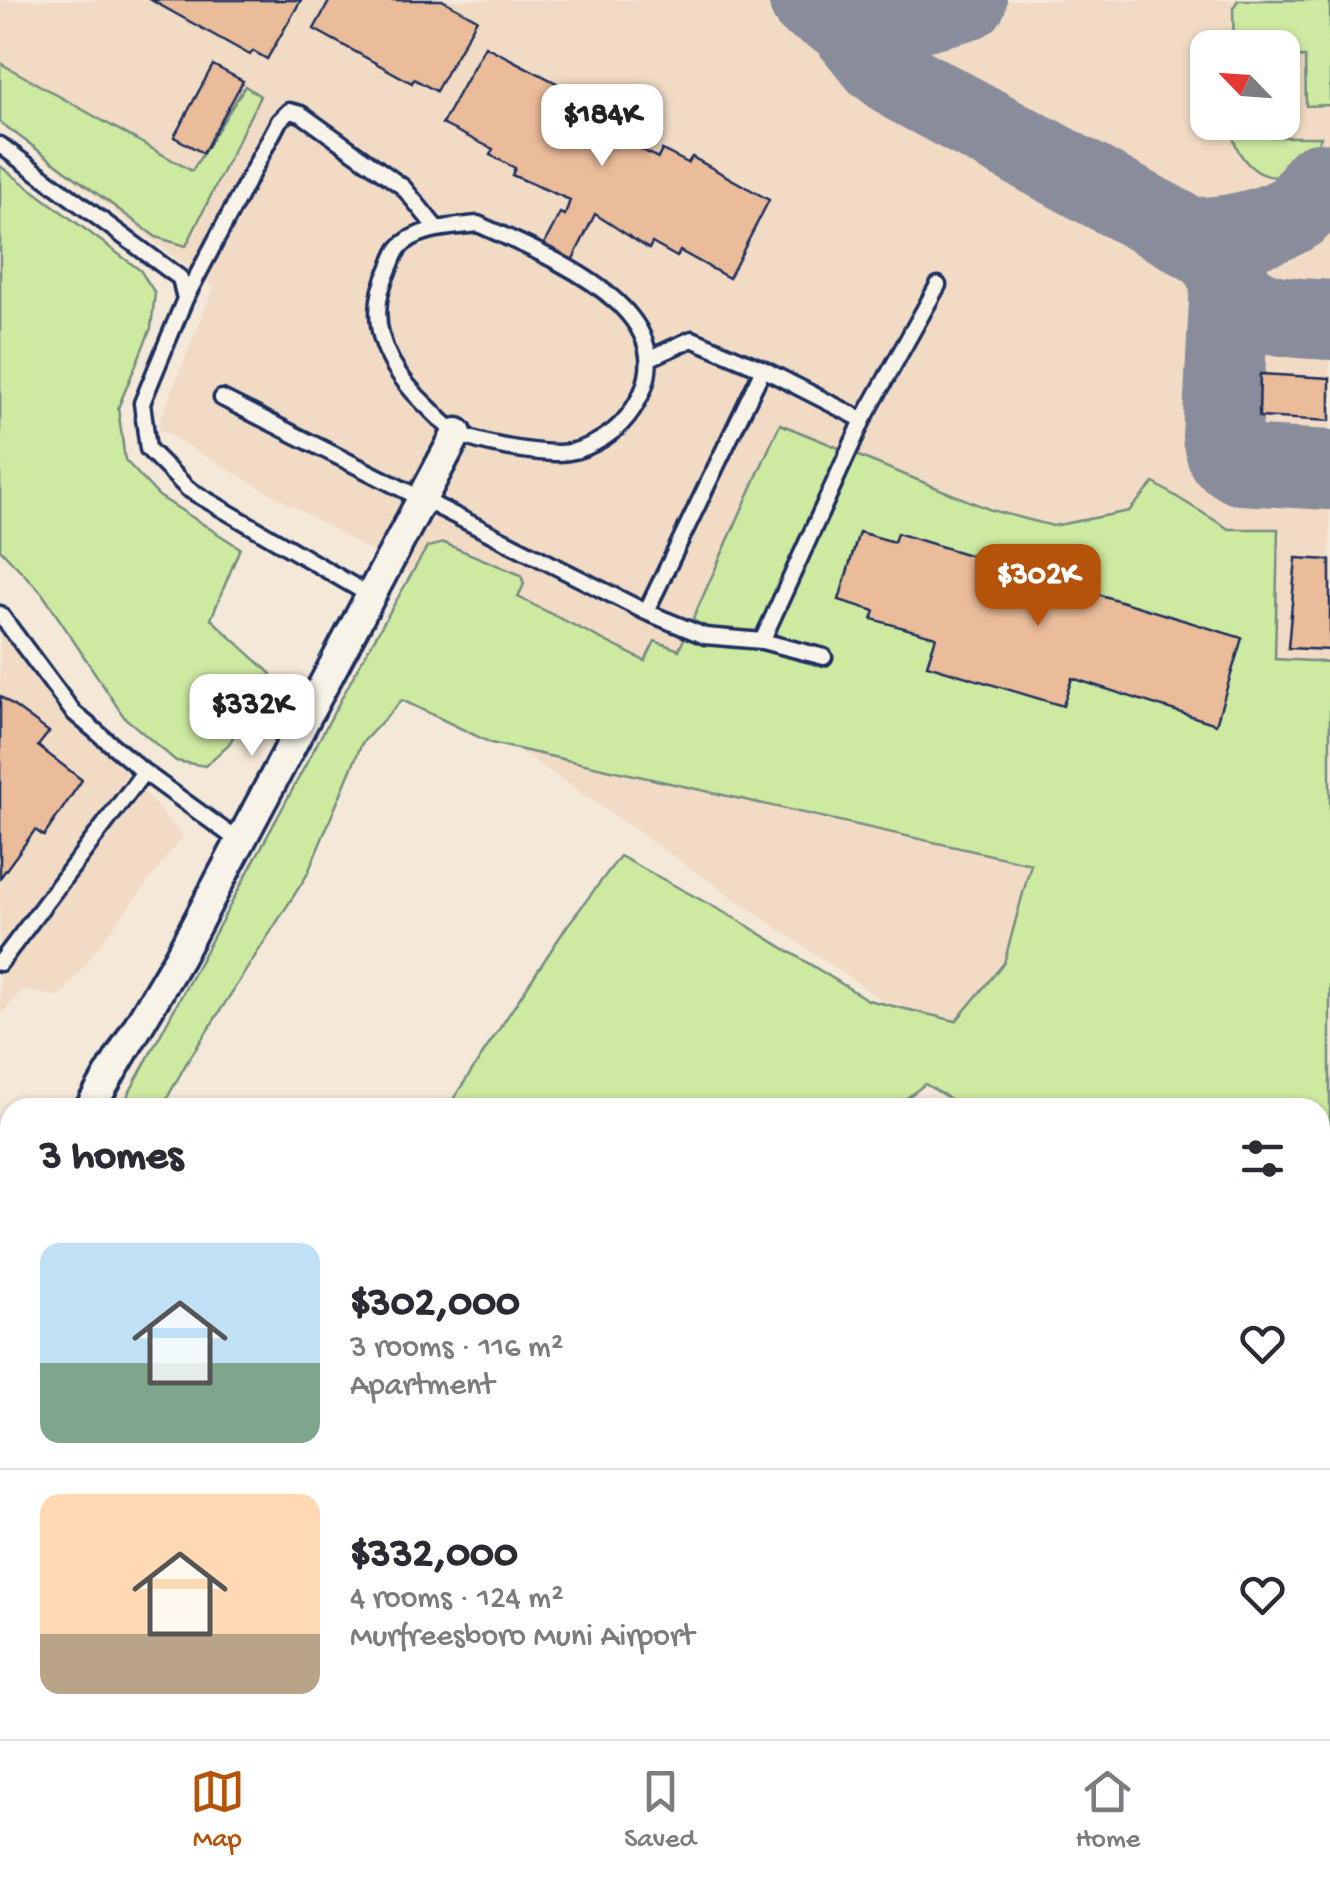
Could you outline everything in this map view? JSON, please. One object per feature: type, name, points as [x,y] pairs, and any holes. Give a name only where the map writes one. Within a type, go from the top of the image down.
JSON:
[{"type":"street","points":[[96,1098],[179,957],[457,434]]},
{"type":"lane","points":[[371,596],[188,490],[148,449],[142,403],[186,298],[279,121],[289,111],[302,114],[403,187],[436,229]]},
{"type":"lane","points":[[0,145],[180,278],[186,298]]},
{"type":"lane","points":[[478,224],[573,270],[604,290],[641,332],[650,358],[639,401],[623,422],[600,440],[569,454],[534,452],[457,434],[396,373],[384,351],[376,306],[381,284],[400,248],[415,236],[478,224]]},
{"type":"lane","points":[[762,641],[863,420],[938,285]]},
{"type":"lane","points":[[650,358],[692,339],[763,369],[863,420]]},
{"type":"lane","points":[[646,612],[763,369]]},
{"type":"lane","points":[[222,398],[646,612],[704,636],[762,641],[824,657]]},
{"type":"lane","points":[[0,614],[73,712],[144,772],[240,842]]},
{"type":"lane","points":[[0,963],[144,772]]},
{"type":"shaded area","points":[[0,0],[1330,0],[1330,1098],[1272,1098],[918,1025],[413,677],[452,598],[157,428],[214,287],[0,123]]},
{"type":"shaded area","points":[[0,632],[183,836],[60,997],[22,990],[0,1016]]},
{"type":"green space","points":[[1238,0],[1330,0],[1330,105],[1306,106],[1300,30],[1234,30],[1233,8]]},
{"type":"green space","points":[[0,63],[192,171],[245,86],[260,96],[186,246],[156,237],[0,122]]},
{"type":"green space","points":[[1321,137],[1305,164],[1282,176],[1261,173],[1237,149],[1234,140]]},
{"type":"green space","points":[[0,166],[140,270],[155,293],[151,328],[118,408],[125,460],[159,496],[240,548],[211,619],[271,674],[229,744],[205,766],[176,761],[124,717],[42,593],[0,549]]},
{"type":"green space","points":[[780,424],[991,510],[1053,526],[1129,511],[1154,483],[1229,529],[1278,529],[1275,659],[1330,662],[1330,1098],[949,1098],[925,1084],[907,1098],[454,1098],[567,926],[620,856],[738,920],[868,1000],[956,1021],[1004,963],[1031,864],[491,743],[402,700],[362,743],[307,875],[167,1098],[126,1098],[427,547],[444,543],[521,575],[524,584],[518,597],[645,661],[655,641],[679,650]]},
{"type":"building","points":[[151,0],[301,0],[267,59],[253,51],[250,55]]},
{"type":"building","points":[[330,0],[442,0],[477,19],[436,91],[414,79],[412,83],[314,29]]},
{"type":"building","points":[[485,46],[566,88],[562,94],[588,107],[583,117],[608,130],[613,120],[639,132],[633,145],[658,158],[662,150],[688,163],[692,157],[769,200],[729,278],[680,251],[677,257],[652,243],[649,249],[595,214],[572,261],[543,246],[560,213],[565,215],[570,200],[512,175],[515,168],[490,155],[493,149],[442,124]]},
{"type":"building","points":[[213,65],[243,81],[203,153],[174,137]]},
{"type":"building","points":[[1260,374],[1330,378],[1330,421],[1259,417]]},
{"type":"building","points":[[859,532],[894,542],[897,533],[1242,638],[1216,724],[1072,678],[1063,706],[927,665],[936,637],[872,619],[875,611],[839,600]]},
{"type":"building","points":[[1296,558],[1330,560],[1330,650],[1288,648]]},
{"type":"building","points":[[0,696],[49,732],[38,746],[82,780],[44,836],[35,830],[0,878]]},
{"type":"taxiway","points":[[809,1],[851,25],[864,27],[967,0]]},
{"type":"taxiway","points":[[845,22],[878,63],[904,83],[1186,235]]},
{"type":"taxiway","points":[[1330,183],[1319,182],[1300,208],[1262,227],[1228,235],[1186,235],[1216,253],[1230,281],[1222,437],[1227,456],[1241,465],[1330,470]]},
{"type":"taxiway","points":[[1230,281],[1237,294],[1259,310],[1287,317],[1330,320]]}]
